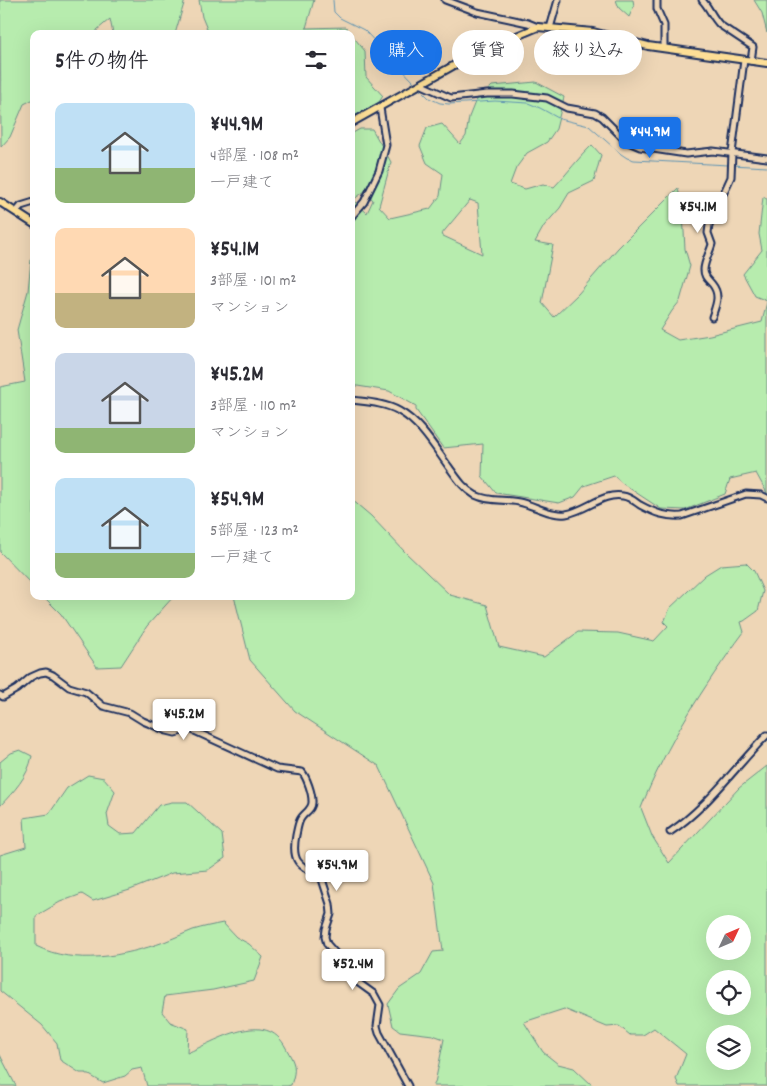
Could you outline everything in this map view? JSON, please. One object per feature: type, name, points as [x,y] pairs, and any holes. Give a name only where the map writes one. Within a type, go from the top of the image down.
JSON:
[{"type":"main road","points":[[355,121],[476,53],[538,27],[593,32],[664,48],[767,63]]},
{"type":"main road","points":[[0,202],[30,221]]},
{"type":"street","points":[[445,0],[477,12],[538,27]]},
{"type":"street","points":[[550,28],[558,0]]},
{"type":"street","points":[[657,0],[658,9],[664,24],[664,48]]},
{"type":"street","points":[[702,0],[710,8],[720,25],[753,47],[748,60],[732,153],[731,178],[709,225],[708,233],[712,244],[704,270],[706,278],[713,285],[717,293],[718,300],[712,317]]},
{"type":"street","points":[[422,84],[451,98],[487,94],[513,94],[547,98],[567,108],[595,113],[602,117],[626,141],[640,147],[686,154],[713,151],[767,158]]},
{"type":"street","points":[[355,212],[364,202],[379,171],[386,145],[380,108]]},
{"type":"street","points":[[16,212],[20,206],[30,203]]},
{"type":"street","points":[[355,401],[383,405],[398,410],[412,420],[461,484],[476,496],[489,500],[520,502],[535,508],[562,514],[576,511],[609,496],[625,496],[652,512],[666,516],[682,516],[746,494],[761,494],[767,498]]},
{"type":"street","points":[[0,695],[3,697],[17,689],[31,677],[46,672],[53,675],[69,688],[86,692],[103,706],[130,713],[166,731],[175,733],[190,729],[277,769],[302,772],[305,776],[312,801],[311,807],[300,820],[294,854],[298,863],[309,871],[321,876],[324,882],[331,914],[326,929],[325,937],[327,944],[336,953],[356,981],[374,994],[380,1006],[377,1026],[379,1033],[408,1086]]},
{"type":"street","points":[[670,832],[680,826],[716,791],[767,735]]},
{"type":"green space","points":[[0,0],[185,0],[176,30],[112,30],[110,19],[97,30],[30,30],[30,101],[24,104],[10,137],[1,147]]},
{"type":"green space","points":[[199,0],[314,0],[306,28],[346,27],[348,30],[207,30],[202,17]]},
{"type":"green space","points":[[616,0],[633,0],[634,6],[629,17],[619,8]]},
{"type":"green space","points":[[754,0],[767,0],[767,33],[762,13]]},
{"type":"green space","points":[[355,39],[365,51],[366,77],[383,96],[379,102],[355,116]]},
{"type":"green space","points":[[536,82],[564,97],[556,129],[547,142],[527,153],[516,168],[510,184],[525,189],[543,184],[554,187],[592,145],[601,155],[594,181],[569,193],[560,208],[544,226],[535,242],[553,245],[542,303],[554,317],[578,294],[618,248],[678,188],[683,214],[685,249],[690,266],[680,301],[660,330],[678,340],[710,335],[762,322],[767,302],[767,493],[756,473],[730,479],[725,494],[685,510],[661,509],[614,476],[584,486],[575,497],[559,503],[496,493],[482,476],[483,444],[443,448],[416,410],[416,406],[389,391],[355,386],[355,202],[367,213],[373,200],[365,191],[355,198],[355,132],[360,129],[372,129],[391,162],[379,206],[390,218],[430,209],[440,196],[443,174],[427,163],[420,146],[427,128],[442,124],[460,144],[466,136],[469,117],[475,102],[492,86]],"holes":[[[470,200],[478,203],[482,254],[441,235]]]},
{"type":"green space","points":[[763,197],[767,199],[767,301],[755,296],[743,274],[762,250],[759,234]]},
{"type":"green space","points":[[30,270],[30,583],[0,552],[0,387],[25,382],[17,330],[28,291]]},
{"type":"green space","points":[[355,502],[450,595],[487,605],[499,647],[544,657],[578,632],[618,633],[654,641],[668,626],[664,622],[670,608],[705,575],[721,565],[746,563],[754,571],[763,591],[758,611],[741,622],[744,632],[686,717],[662,762],[641,808],[652,836],[669,863],[739,788],[767,766],[767,1086],[679,1086],[676,1079],[686,1054],[654,1028],[643,1035],[630,1035],[619,1026],[607,1027],[564,1009],[524,1022],[543,1052],[558,1064],[574,1068],[593,1086],[433,1086],[444,1039],[433,1035],[400,1031],[393,1026],[388,1004],[399,989],[421,974],[433,952],[443,951],[434,883],[379,766],[295,711],[250,660],[235,600],[355,600]]},
{"type":"green space","points":[[47,600],[170,600],[147,626],[121,666],[97,667],[61,614]]},
{"type":"green space","points":[[20,750],[32,756],[30,764],[20,783],[0,806],[0,762],[11,753]]},
{"type":"green space","points":[[88,775],[104,778],[115,791],[107,814],[109,826],[120,834],[136,833],[159,805],[172,802],[187,802],[222,834],[225,858],[208,870],[172,873],[130,890],[93,901],[82,894],[60,902],[36,916],[36,946],[67,956],[100,957],[149,947],[193,930],[223,923],[236,937],[249,944],[263,957],[254,981],[213,990],[165,996],[162,1012],[170,1022],[188,1029],[187,1053],[240,1031],[266,1030],[277,1036],[293,1062],[294,1074],[291,1085],[147,1086],[142,1068],[132,1070],[125,1076],[103,1083],[86,1073],[80,1073],[60,1060],[57,1043],[42,1025],[0,991],[0,855],[26,847],[24,818],[49,814],[67,788]]},
{"type":"green space","points":[[0,1055],[16,1086],[0,1086]]},
{"type":"waterway","points":[[333,0],[334,12],[340,18],[364,30],[416,84]]},
{"type":"waterway","points":[[420,89],[429,98],[440,103],[495,101],[528,103],[560,119],[589,126],[621,154],[634,160],[728,165]]},
{"type":"waterway","points":[[732,165],[767,167]]}]
